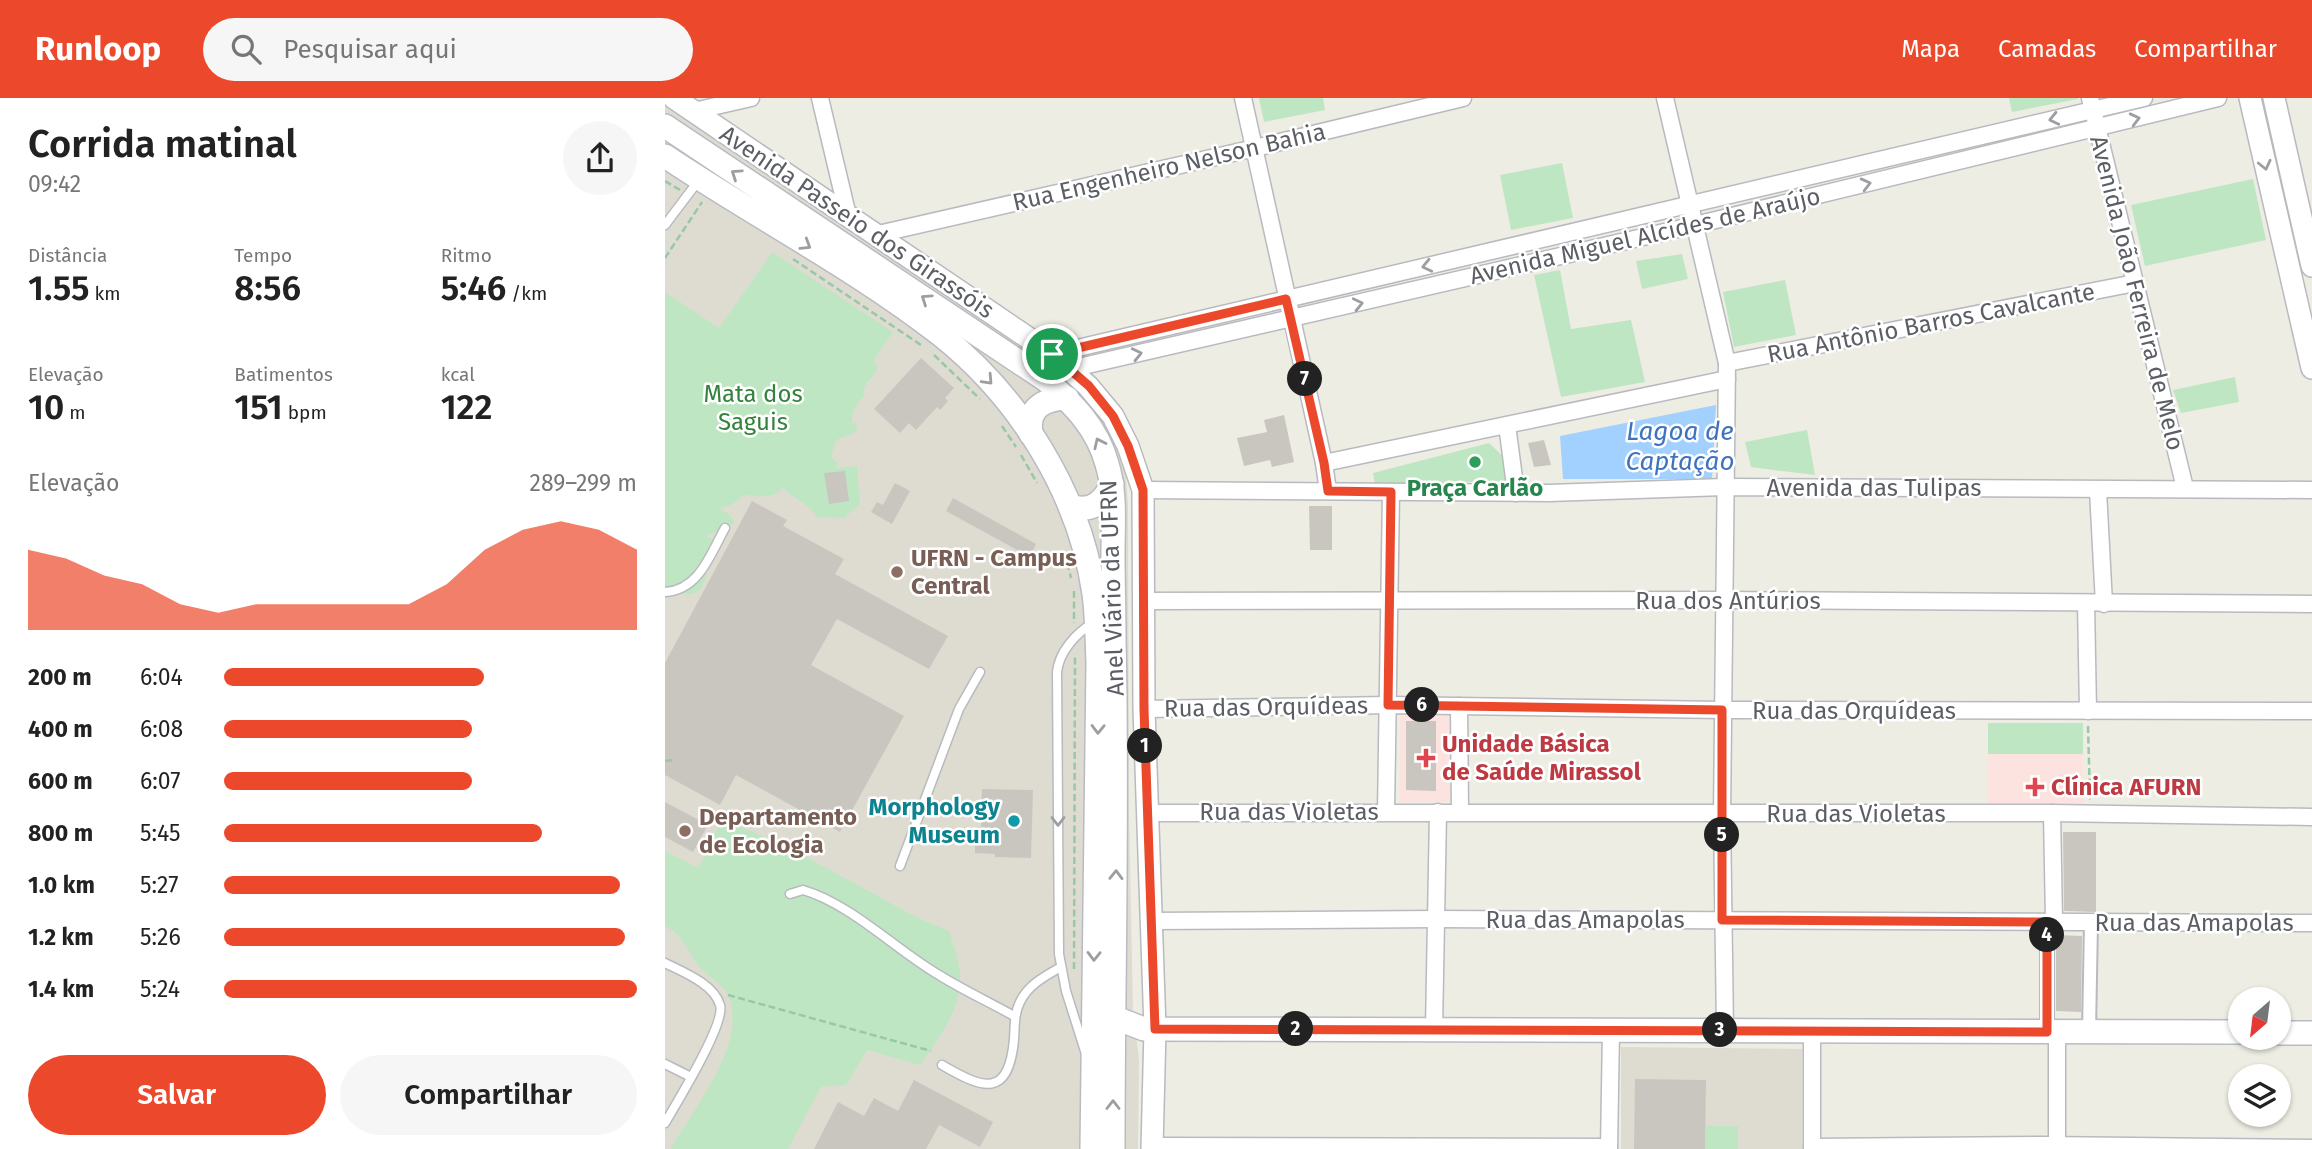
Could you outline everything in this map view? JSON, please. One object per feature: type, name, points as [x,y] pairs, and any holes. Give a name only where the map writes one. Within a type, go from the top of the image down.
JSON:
[{"type":"main road","name":"Anel Viário da UFRN","points":[[665,126],[1022,364],[1067,398],[1090,424],[1100,443],[1112,484],[1117,750],[1113,1017],[1091,1149]]},
{"type":"main road","name":"Anel Viário da UFRN","points":[[665,156],[700,188],[862,280],[941,335],[992,383],[1021,437],[1059,482],[1070,506],[1087,563],[1094,594],[1096,621],[1103,1067],[1113,1149]]},
{"type":"main road","points":[[1021,437],[1037,408],[1048,400],[1067,398]]},
{"type":"main road","points":[[1070,506],[1084,509],[1096,506],[1112,484]]},
{"type":"main road","points":[[1113,1017],[1149,1029],[2228,1032]]},
{"type":"main road","points":[[1103,1067],[1149,1029]]},
{"type":"main road","points":[[2291,1032],[2312,1033]]},
{"type":"street","points":[[683,102],[751,98]]},
{"type":"street","points":[[820,98],[848,216]]},
{"type":"street","points":[[1243,98],[1328,491]]},
{"type":"street","name":"Rua Engenheiro Nelson Bahia","points":[[874,235],[1463,98]]},
{"type":"street","points":[[1665,98],[1727,371],[1722,710],[1725,1030]]},
{"type":"street","name":"Avenida Miguel Alcídes de Araújo","points":[[1052,354],[1690,204],[2092,104],[2144,98]]},
{"type":"street","name":"Avenida Miguel Alcídes de Araújo","points":[[1070,369],[1695,225],[2218,98]]},
{"type":"street","points":[[2250,98],[2312,368]]},
{"type":"street","points":[[2274,98],[2309,237],[2312,267]]},
{"type":"street","name":"Avenida Passeio dos Girassóis","points":[[683,102],[874,235],[1052,354],[1102,401],[1128,446],[1143,490],[1144,709],[1151,921],[1149,1029],[1152,1148]]},
{"type":"street","name":"Avenida João Ferreira de Melo","points":[[2092,104],[2185,488]]},
{"type":"street","points":[[2283,242],[2309,237]]},
{"type":"street","name":"Rua Antônio Barros Cavalcante","points":[[1324,463],[1507,425],[1727,371],[2135,283]]},
{"type":"street","points":[[1507,425],[1516,493]]},
{"type":"street","name":"Avenida das Tulipas","points":[[1143,490],[1516,493],[1724,488],[2312,490]]},
{"type":"street","points":[[2098,490],[2104,604]]},
{"type":"street","points":[[1386,811],[1391,492]]},
{"type":"street","name":"Rua dos Antúrios","points":[[1143,601],[1723,600],[2312,604]]},
{"type":"street","points":[[2086,603],[2088,711]]},
{"type":"street","name":"Rua das Orquídeas","points":[[1144,709],[1388,705],[1722,710],[2312,711]]},
{"type":"street","points":[[1459,706],[1460,812]]},
{"type":"street","points":[[1434,1029],[1438,812]]},
{"type":"street","name":"Rua das Violetas","points":[[1147,813],[2052,813],[2312,817]]},
{"type":"street","points":[[2048,1147],[2052,1032],[2052,813]]},
{"type":"street","name":"Rua das Amapolas","points":[[1151,921],[1436,919],[2312,923]]},
{"type":"street","points":[[2089,1032],[2091,923]]},
{"type":"street","points":[[1152,1148],[1609,1148],[1611,1030]]},
{"type":"street","points":[[1812,1030],[1812,1148],[2312,1148]]},
{"type":"lane","points":[[665,225],[700,188]]},
{"type":"lane","points":[[665,592],[686,587],[694,580],[725,528]]},
{"type":"lane","points":[[1096,621],[1081,630],[1061,658],[1057,672],[1061,967],[1066,990],[1103,1067]]},
{"type":"lane","points":[[900,866],[959,709],[980,672]]},
{"type":"lane","points":[[790,894],[803,890],[828,901],[883,934],[937,975],[1014,1016]]},
{"type":"lane","points":[[665,963],[711,990],[720,1004],[721,1013],[709,1042],[665,1123]]},
{"type":"lane","points":[[942,1065],[983,1085],[996,1083],[1006,1074],[1011,1058],[1014,1016],[1021,999],[1032,986],[1061,967]]},
{"type":"lane","points":[[665,1064],[691,1077]]},
{"type":"path","points":[[665,258],[700,188]]},
{"type":"path","points":[[845,287],[791,255],[928,349],[983,403]]},
{"type":"path","points":[[980,390],[988,401]]},
{"type":"path","points":[[997,421],[1022,456],[1039,488]]},
{"type":"path","points":[[1062,543],[1071,578]]},
{"type":"path","points":[[1079,589],[1079,603]]},
{"type":"path","points":[[1073,590],[1074,973]]},
{"type":"path","points":[[2088,711],[2090,814]]},
{"type":"path","points":[[665,761],[674,760]]},
{"type":"path","points":[[728,995],[931,1051]]},
{"type":"shaded area","name":"UFRN - Campus Central","points":[[665,99],[1073,380],[1117,438],[1125,468],[1128,503],[1129,813],[1133,1010],[1139,1059],[1138,1149],[665,1149]]},
{"type":"shaded area","name":"Unidade Básica de Saúde Mirassol","points":[[1400,714],[1452,715],[1452,802],[1400,802]]},
{"type":"shaded area","name":"Clínica AFURN","points":[[1988,754],[2083,754],[2083,811],[1988,810]]},
{"type":"shaded area","points":[[1621,1047],[1802,1049],[1802,1149],[1621,1149]]},
{"type":"green space","points":[[1259,98],[1323,98],[1325,110],[1264,122]]},
{"type":"green space","points":[[2009,98],[2078,98],[2078,99],[2012,112]]},
{"type":"green space","points":[[1562,163],[1573,218],[1511,230],[1500,175]]},
{"type":"green space","points":[[2253,179],[2266,240],[2145,266],[2131,205]]},
{"type":"green space","name":"Mata dos Saguis","points":[[772,252],[893,332],[873,361],[878,366],[866,384],[864,397],[852,417],[852,424],[856,422],[857,430],[836,440],[831,457],[838,463],[836,468],[857,466],[860,504],[844,518],[817,517],[783,488],[769,496],[745,495],[729,506],[719,508],[730,515],[735,523],[706,536],[715,540],[717,554],[711,560],[712,565],[707,568],[701,588],[688,594],[682,594],[678,589],[671,597],[665,593],[665,292],[719,328]]},
{"type":"green space","points":[[1682,254],[1688,279],[1642,289],[1636,261]]},
{"type":"green space","points":[[1560,270],[1571,329],[1631,320],[1645,382],[1561,397],[1534,275]]},
{"type":"green space","points":[[1785,280],[1796,335],[1734,347],[1723,292]]},
{"type":"green space","points":[[2235,377],[2239,402],[2181,413],[2173,390]]},
{"type":"green space","points":[[1807,430],[1815,475],[1751,467],[1745,442]]},
{"type":"green space","points":[[1489,443],[1508,461],[1509,481],[1375,484],[1373,473]]},
{"type":"green space","points":[[1988,723],[2083,723],[2083,754],[1988,754]]},
{"type":"green space","points":[[722,819],[788,847],[920,919],[949,931],[958,963],[959,987],[953,1011],[920,1065],[867,1050],[846,1085],[821,1087],[788,1149],[671,1149],[715,1076],[731,1036],[733,1016],[727,993],[699,966],[677,934],[665,926],[665,851],[698,868]]},
{"type":"green space","points":[[1706,1126],[1738,1126],[1738,1149],[1705,1149]]},
{"type":"water","name":"Lagoa de Captação","points":[[1716,405],[1712,479],[1563,479],[1560,436]]},
{"type":"building","points":[[921,358],[954,388],[945,398],[948,401],[940,410],[937,407],[916,430],[909,423],[900,433],[874,409]]},
{"type":"building","points":[[1284,415],[1294,462],[1272,467],[1270,460],[1244,466],[1237,438],[1267,432],[1264,420]]},
{"type":"building","points":[[1544,440],[1551,465],[1534,467],[1528,443]]},
{"type":"building","points":[[845,471],[849,501],[829,504],[824,473]]},
{"type":"building","points":[[895,483],[910,491],[892,524],[871,512],[877,502],[883,505]]},
{"type":"building","points":[[953,498],[1036,544],[1030,557],[946,511]]},
{"type":"building","points":[[752,501],[787,520],[783,526],[844,559],[835,574],[948,636],[929,669],[837,619],[811,665],[904,716],[840,832],[736,775],[720,805],[665,775],[665,663]]},
{"type":"building","points":[[1309,506],[1332,506],[1332,550],[1310,550]]},
{"type":"building","points":[[1406,721],[1436,721],[1436,791],[1406,790]]},
{"type":"building","name":"Morphology Museum","points":[[982,789],[1033,790],[1031,858],[995,857],[995,854],[975,853],[975,827],[981,827]]},
{"type":"building","name":"Departamento de Ecologia","points":[[665,802],[708,825],[693,852],[665,837]]},
{"type":"building","points":[[2063,832],[2096,832],[2096,912],[2064,911]]},
{"type":"building","points":[[2056,935],[2082,936],[2081,1012],[2056,1011]]},
{"type":"building","points":[[1635,1079],[1706,1080],[1705,1149],[1634,1149]]},
{"type":"building","points":[[914,1080],[993,1122],[980,1147],[939,1125],[926,1149],[814,1149],[838,1102],[864,1116],[874,1098],[898,1111]]},
{"type":"place","name":"Praça Carlão","points":[[1475,462]]},
{"type":"place","name":"UFRN - Campus Central","points":[[897,572]]},
{"type":"place","name":"Unidade Básica de Saúde Mirassol","points":[[1426,758]]},
{"type":"place","name":"Clínica AFURN","points":[[2035,787]]},
{"type":"place","name":"Morphology Museum","points":[[1014,821]]},
{"type":"place","name":"Departamento de Ecologia","points":[[685,831]]},
{"type":"route","points":[[1286,299],[1328,491],[1391,492],[1388,705],[1722,710],[1722,920],[2047,922],[2047,1032],[1155,1029],[1144,709],[1143,490],[1128,446],[1113,416],[1089,386],[1052,354],[1286,299]]}]
